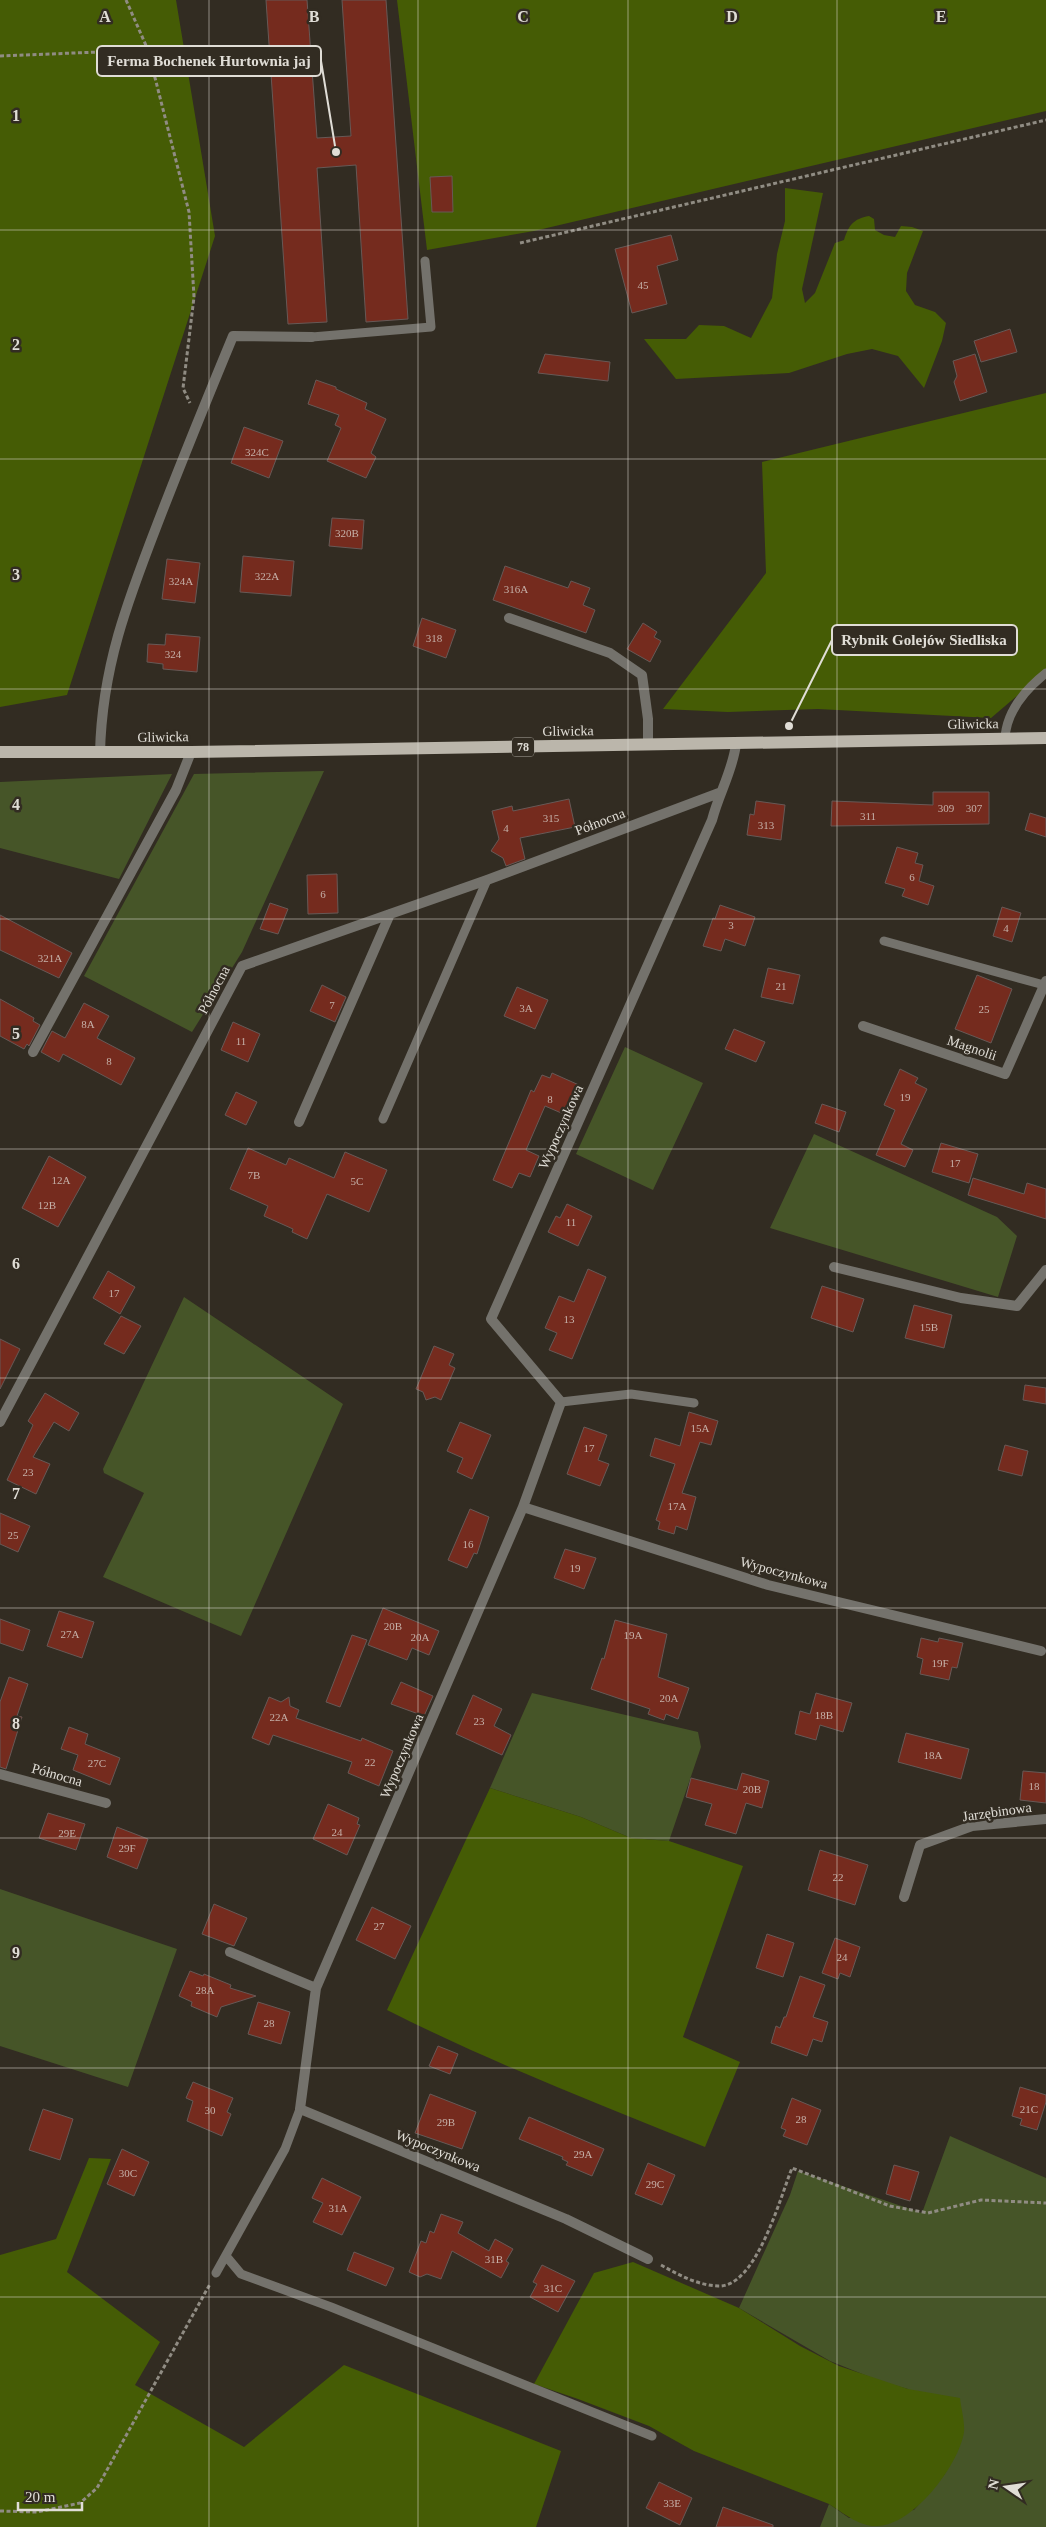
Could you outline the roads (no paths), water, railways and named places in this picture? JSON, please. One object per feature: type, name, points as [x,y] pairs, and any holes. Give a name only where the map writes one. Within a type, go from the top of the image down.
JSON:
[{"type":"main road","name":"Gliwicka","points":[[0,752],[191,752],[1046,738]]},
{"type":"street","points":[[100,753],[102,708],[115,640],[135,581],[233,336],[312,337]]},
{"type":"street","points":[[509,618],[610,654],[642,676],[648,720],[648,745]]},
{"type":"street","name":"Wypoczynkowa","points":[[648,2259],[566,2219],[300,2109],[316,1988],[523,1507],[561,1402],[492,1318],[712,820],[719,793],[732,767],[736,744]]},
{"type":"street","points":[[33,1052],[176,790],[191,752]]},
{"type":"street","name":"Północna","points":[[0,1422],[242,966],[487,880],[719,793]]},
{"type":"street","points":[[299,1122],[390,914]]},
{"type":"street","name":"Magnolii","points":[[863,1026],[1005,1074],[1045,983]]},
{"type":"street","points":[[834,1267],[961,1298],[1017,1306],[1046,1270]]},
{"type":"street","name":"Wypoczynkowa","points":[[523,1507],[768,1584],[1041,1651]]},
{"type":"street","name":"Północna","points":[[0,1774],[106,1803]]},
{"type":"street","name":"Jarzębinowa","points":[[904,1898],[920,1845],[972,1826],[1046,1819]]},
{"type":"street","points":[[230,1952],[316,1988]]},
{"type":"lane","points":[[312,337],[431,327],[425,261]]},
{"type":"lane","points":[[1005,739],[1005,728],[1024,693],[1046,673]]},
{"type":"lane","points":[[383,1119],[487,880]]},
{"type":"lane","points":[[884,941],[1045,983]]},
{"type":"lane","points":[[561,1402],[632,1394],[694,1403]]},
{"type":"lane","points":[[216,2273],[285,2149],[300,2109]]},
{"type":"lane","points":[[226,2256],[241,2274],[331,2306],[652,2436]]},
{"type":"place","name":"Ferma Bochenek Hurtownia jaj","points":[[336,152]]},
{"type":"place","name":"Rybnik Golejów Siedliska","points":[[789,726]]}]
